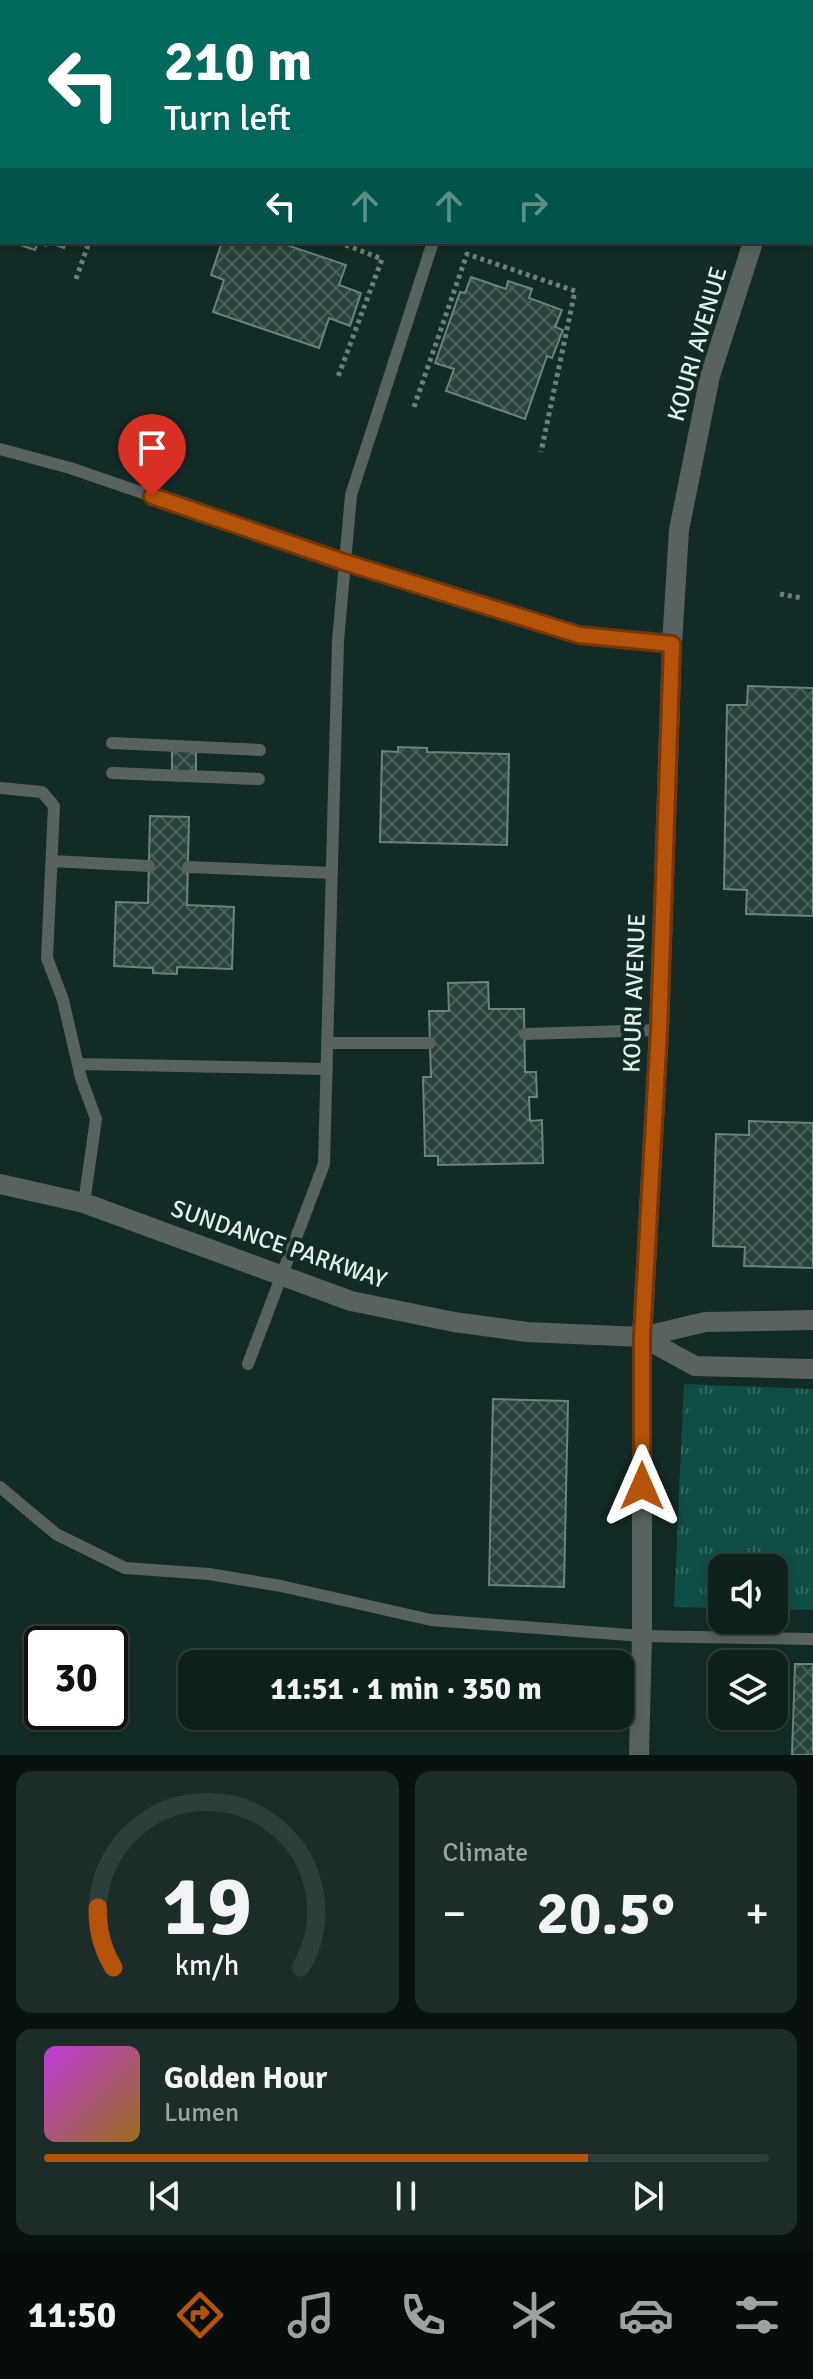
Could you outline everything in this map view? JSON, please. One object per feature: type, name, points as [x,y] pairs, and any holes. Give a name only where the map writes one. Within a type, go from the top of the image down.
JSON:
[{"type":"street","name":"KOURI AVENUE","points":[[639,1755],[642,1337],[659,1030],[672,644],[682,514],[710,376],[752,244]]},
{"type":"street","name":"SUNDANCE PARKWAY","points":[[0,1184],[84,1203],[351,1301],[454,1322],[527,1332],[642,1337],[705,1322],[813,1320]]},
{"type":"street","name":"SUNDANCE PARKWAY","points":[[642,1337],[695,1366],[813,1369]]},
{"type":"lane","points":[[248,1364],[324,1164],[338,641],[351,495],[432,244]]},
{"type":"lane","points":[[0,449],[70,468],[344,562],[579,635],[672,644]]},
{"type":"lane","points":[[112,743],[260,750]]},
{"type":"lane","points":[[112,773],[259,779]]},
{"type":"lane","points":[[0,788],[42,792],[54,806],[47,958],[63,1000],[78,1064],[96,1119],[84,1203]]},
{"type":"lane","points":[[52,861],[149,866]]},
{"type":"lane","points":[[188,867],[332,873]]},
{"type":"lane","points":[[525,1034],[659,1030]]},
{"type":"lane","points":[[328,1043],[430,1043]]},
{"type":"lane","points":[[78,1064],[327,1069]]},
{"type":"lane","points":[[0,1487],[56,1534],[125,1568],[209,1574],[281,1586],[431,1620],[642,1636],[813,1639]]},
{"type":"path","points":[[76,279],[88,244]]},
{"type":"path","points":[[338,377],[382,259],[343,244]]},
{"type":"path","points":[[414,407],[467,254],[575,291],[541,452]]},
{"type":"path","points":[[780,594],[802,598]]},
{"type":"green space","points":[[684,1384],[813,1389],[813,1610],[788,1609],[788,1554],[708,1554],[708,1608],[674,1607]]},
{"type":"building","points":[[17,244],[38,244],[35,250]]},
{"type":"building","points":[[221,244],[284,244],[346,265],[339,285],[361,293],[350,326],[329,318],[319,348],[213,312],[224,280],[211,275]]},
{"type":"building","points":[[471,277],[506,289],[508,281],[532,289],[529,298],[562,310],[555,327],[563,330],[552,358],[547,356],[525,419],[446,391],[454,369],[435,363],[460,292],[465,293]]},
{"type":"building","points":[[748,686],[813,688],[813,916],[746,914],[747,890],[724,889],[727,705],[747,705]]},
{"type":"building","points":[[398,747],[427,748],[427,752],[509,754],[507,845],[380,842],[382,751],[398,752]]},
{"type":"building","points":[[172,748],[196,748],[196,771],[172,771]]},
{"type":"building","points":[[150,816],[189,817],[187,905],[234,907],[232,969],[177,967],[177,974],[153,973],[153,968],[114,966],[116,902],[148,903]]},
{"type":"building","points":[[488,982],[489,1009],[524,1009],[525,1072],[536,1072],[537,1097],[529,1097],[530,1121],[542,1120],[543,1163],[438,1165],[438,1156],[425,1156],[423,1077],[431,1077],[429,1011],[449,1011],[448,983]]},
{"type":"building","points":[[749,1121],[813,1123],[813,1268],[744,1266],[745,1247],[713,1246],[716,1134],[749,1135]]},
{"type":"building","points":[[493,1399],[568,1401],[564,1587],[489,1585]]},
{"type":"building","points":[[795,1664],[813,1664],[813,1755],[792,1755]]},
{"type":"route","points":[[152,496],[344,562],[579,635],[672,644],[659,1030],[642,1337],[642,1486]]}]
